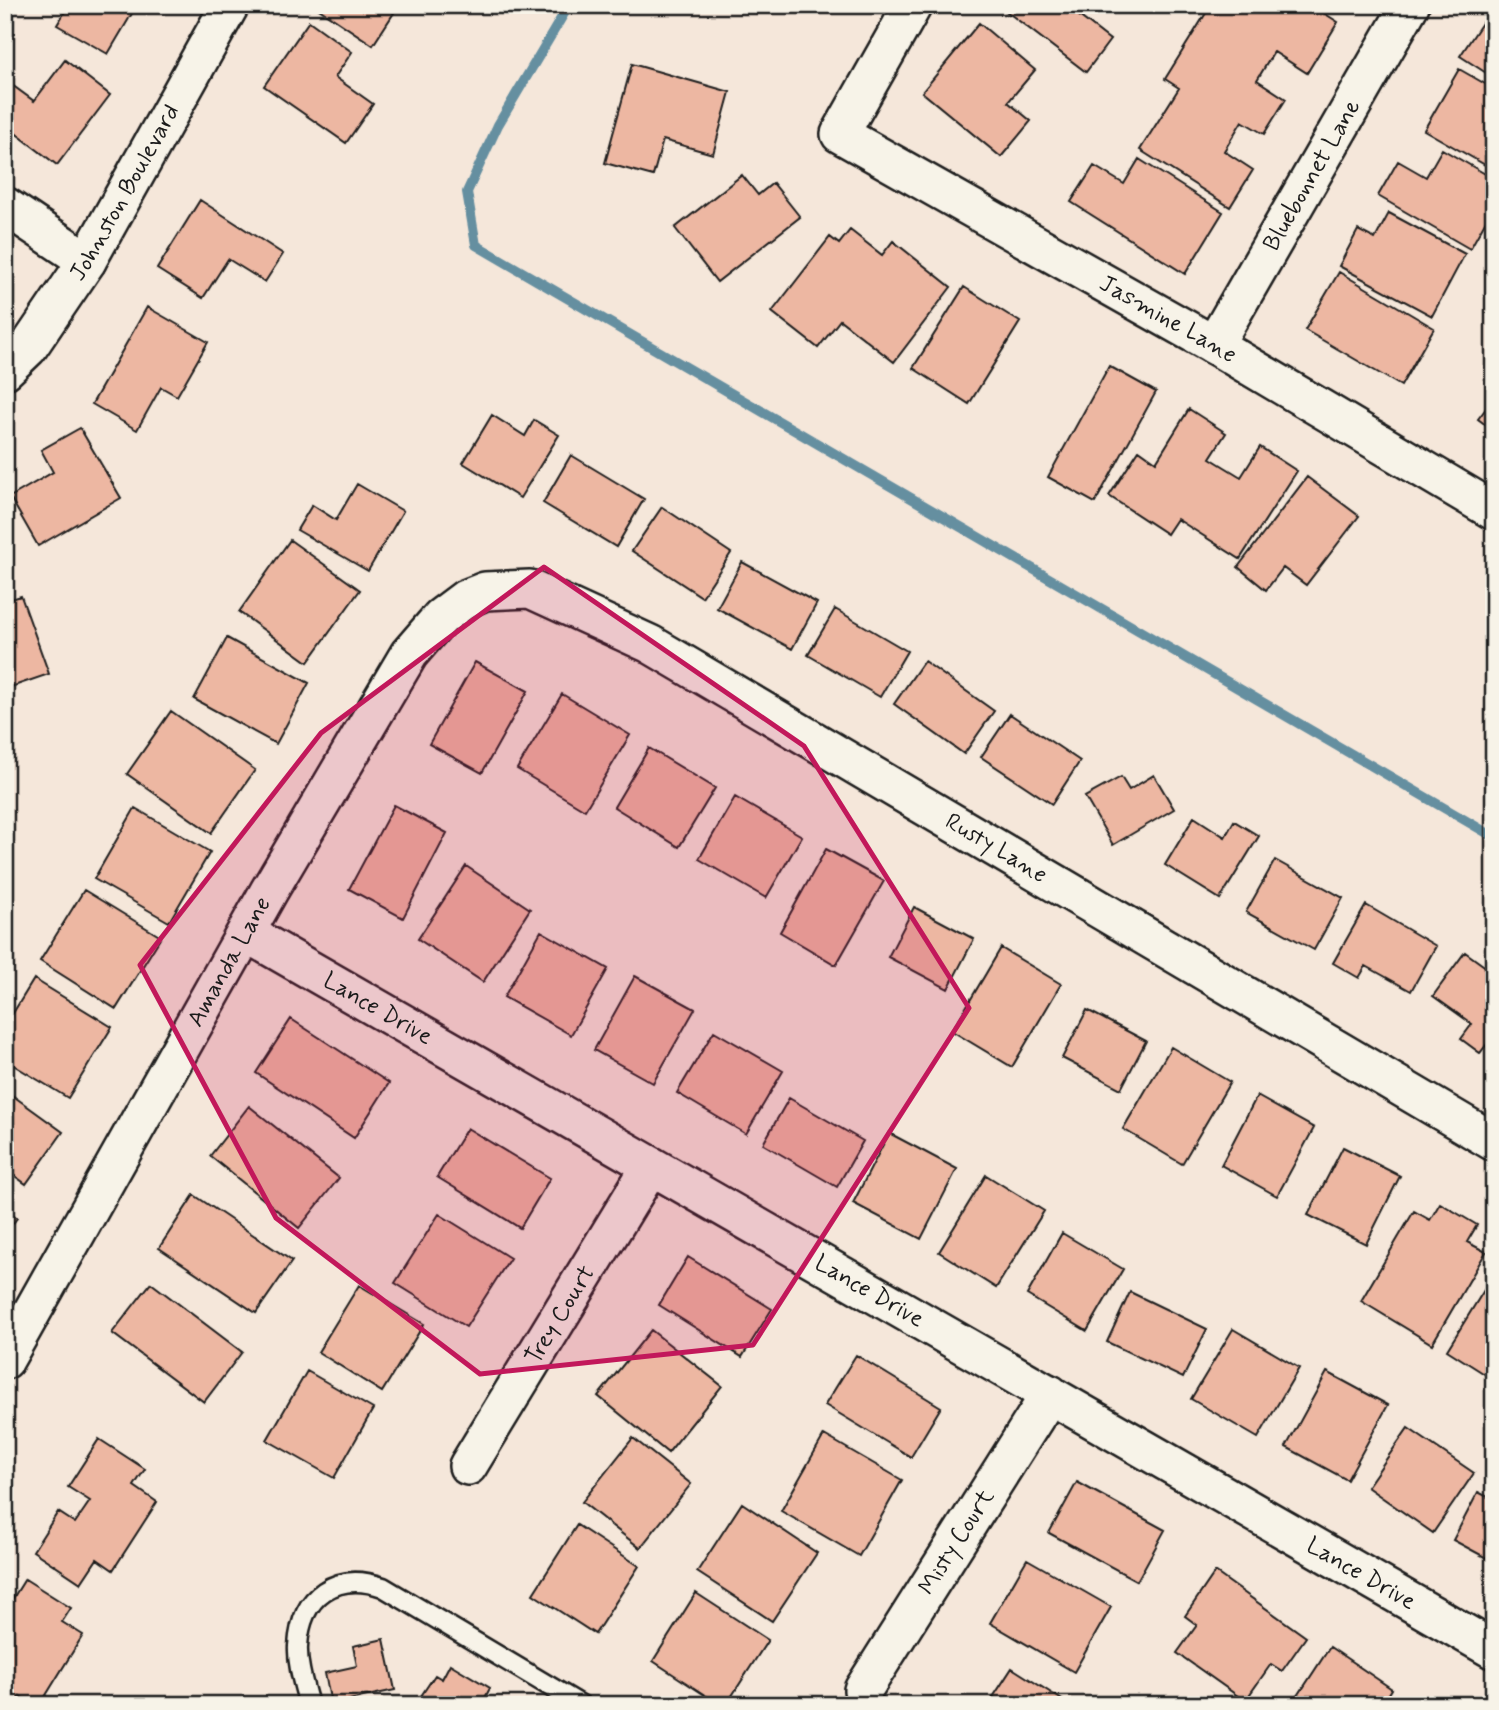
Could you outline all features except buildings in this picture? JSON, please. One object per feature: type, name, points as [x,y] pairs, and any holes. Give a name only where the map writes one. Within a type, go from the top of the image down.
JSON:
[{"type":"street","name":"Johnston Boulevard","points":[[5,370],[28,348],[87,261],[230,5]]},
{"type":"street","name":"Jasmine Lane","points":[[913,5],[840,134],[1214,345],[1494,511]]},
{"type":"street","name":"Bluebonnet Lane","points":[[1214,345],[1410,5]]},
{"type":"street","points":[[5,206],[87,261]]},
{"type":"street","name":"Rusty Lane","points":[[485,591],[530,589],[650,644],[1494,1142]]},
{"type":"street","name":"Amanda Lane","points":[[5,1360],[246,933],[410,654],[440,617],[465,599],[485,591]]},
{"type":"street","name":"Lance Drive","points":[[246,933],[1494,1650]]},
{"type":"street","name":"Trey Court","points":[[468,1466],[652,1166]]},
{"type":"street","name":"Misty Court","points":[[863,1689],[1050,1394]]},
{"type":"lane","points":[[309,1705],[298,1647],[302,1620],[317,1597],[338,1582],[363,1580],[383,1587],[581,1705]]},
{"type":"highlighted area","points":[[544,567],[804,746],[969,1008],[753,1345],[480,1374],[276,1218],[140,965],[321,733]]},
{"type":"waterway","points":[[569,5],[498,125],[467,192],[476,245],[1494,837]]}]
